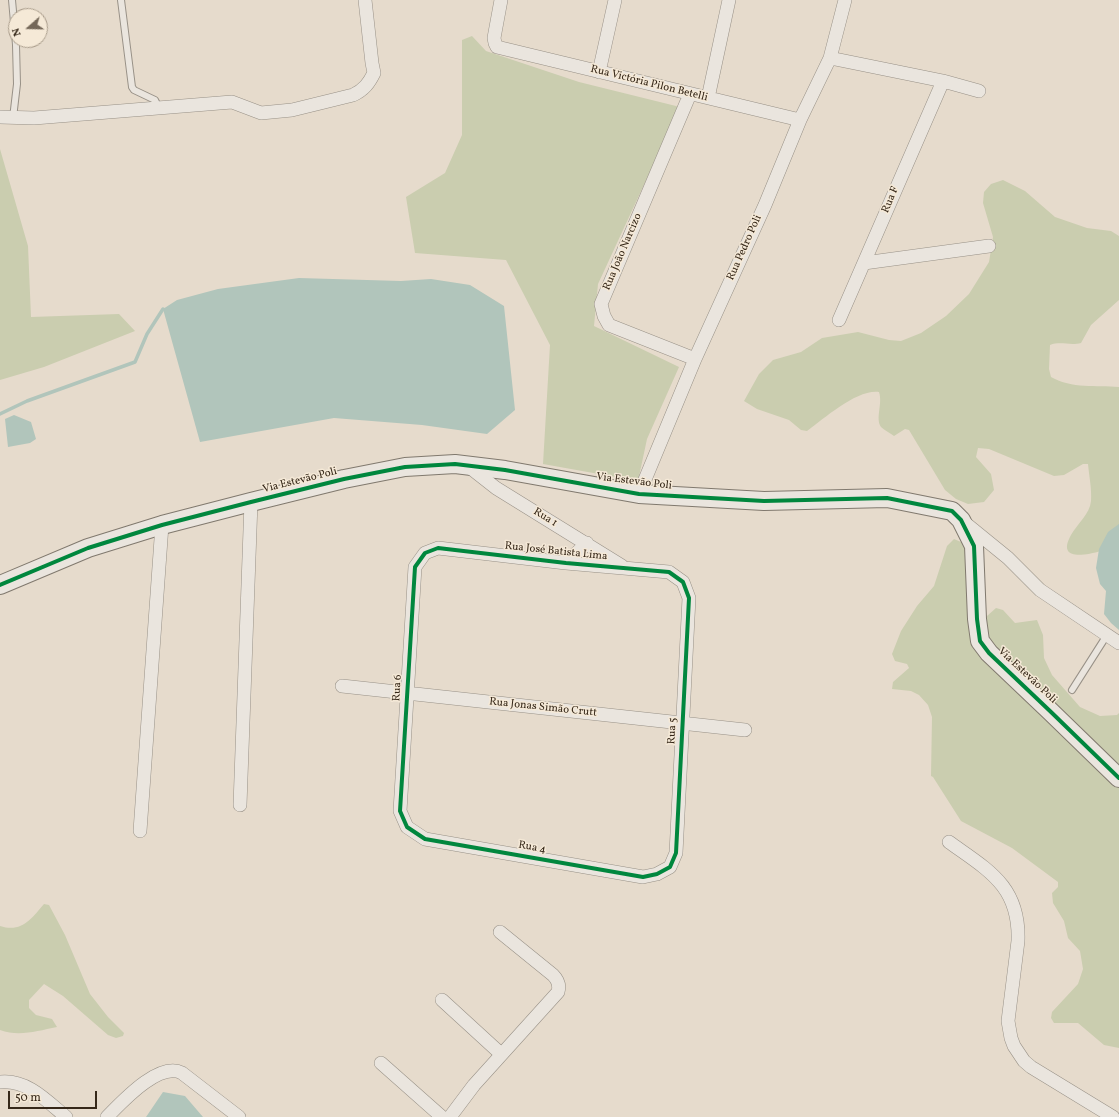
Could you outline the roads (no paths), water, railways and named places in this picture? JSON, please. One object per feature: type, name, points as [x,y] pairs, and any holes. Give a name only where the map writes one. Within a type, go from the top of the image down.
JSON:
[{"type":"main road","name":"Via Estevão Poli","points":[[0,585],[88,548],[162,525],[251,502],[406,467],[455,464],[505,470],[639,494],[764,501],[887,498],[952,511],[961,520],[974,546],[977,619],[980,641],[989,654],[1052,712],[1119,778]]},
{"type":"street","points":[[6,118],[34,118],[232,102],[262,113],[292,110],[353,95],[361,92],[369,83],[374,73],[365,0]]},
{"type":"street","name":"Rua Victória Pilon Betelli","points":[[501,0],[494,38],[498,47],[800,120]]},
{"type":"street","points":[[599,72],[615,0]]},
{"type":"street","points":[[708,98],[729,0]]},
{"type":"street","name":"Rua Pedro Poli","points":[[639,494],[695,359],[765,205],[800,120],[830,58],[845,0]]},
{"type":"street","points":[[830,58],[943,81],[979,91]]},
{"type":"street","name":"Rua F","points":[[839,320],[943,81]]},
{"type":"street","name":"Rua João Narcizo","points":[[690,94],[601,304],[604,316],[609,324],[695,359]]},
{"type":"street","points":[[864,263],[989,246]]},
{"type":"street","name":"Rua 1","points":[[468,466],[496,488],[624,567]]},
{"type":"street","points":[[240,805],[251,502]]},
{"type":"street","points":[[961,520],[1008,558],[1040,590],[1119,643]]},
{"type":"street","points":[[140,831],[162,525]]},
{"type":"street","points":[[566,563],[586,543]]},
{"type":"street","name":"Rua José Batista Lima","points":[[425,553],[438,548],[566,563],[624,567],[668,572],[683,582]]},
{"type":"street","name":"Rua 6","points":[[407,827],[400,811],[414,567],[425,553]]},
{"type":"street","name":"Rua 5","points":[[657,874],[670,867],[676,853],[689,598],[683,582]]},
{"type":"street","name":"Rua Jonas Simão Crutt","points":[[342,686],[745,730]]},
{"type":"street","name":"Rua 4","points":[[407,827],[425,838],[642,877],[657,874]]},
{"type":"street","points":[[949,842],[990,871],[997,878],[1008,894],[1015,912],[1018,926],[1018,941],[1008,1021],[1011,1038],[1019,1054],[1031,1067],[1113,1117]]},
{"type":"street","points":[[450,1117],[474,1085],[558,992],[559,988],[553,975],[500,932]]},
{"type":"street","points":[[442,1000],[501,1054]]},
{"type":"street","points":[[381,1063],[442,1117]]},
{"type":"street","points":[[107,1117],[138,1087],[159,1075],[173,1070],[182,1073],[239,1117]]},
{"type":"street","points":[[0,1082],[15,1082],[30,1088],[66,1117]]},
{"type":"lane","points":[[6,118],[17,84],[16,44],[12,0]]},
{"type":"lane","points":[[122,0],[132,87],[134,90],[155,100],[159,108]]},
{"type":"lane","points":[[1072,690],[1108,635]]},
{"type":"waterway","points":[[0,414],[27,401],[135,362],[147,334],[163,309]]}]
